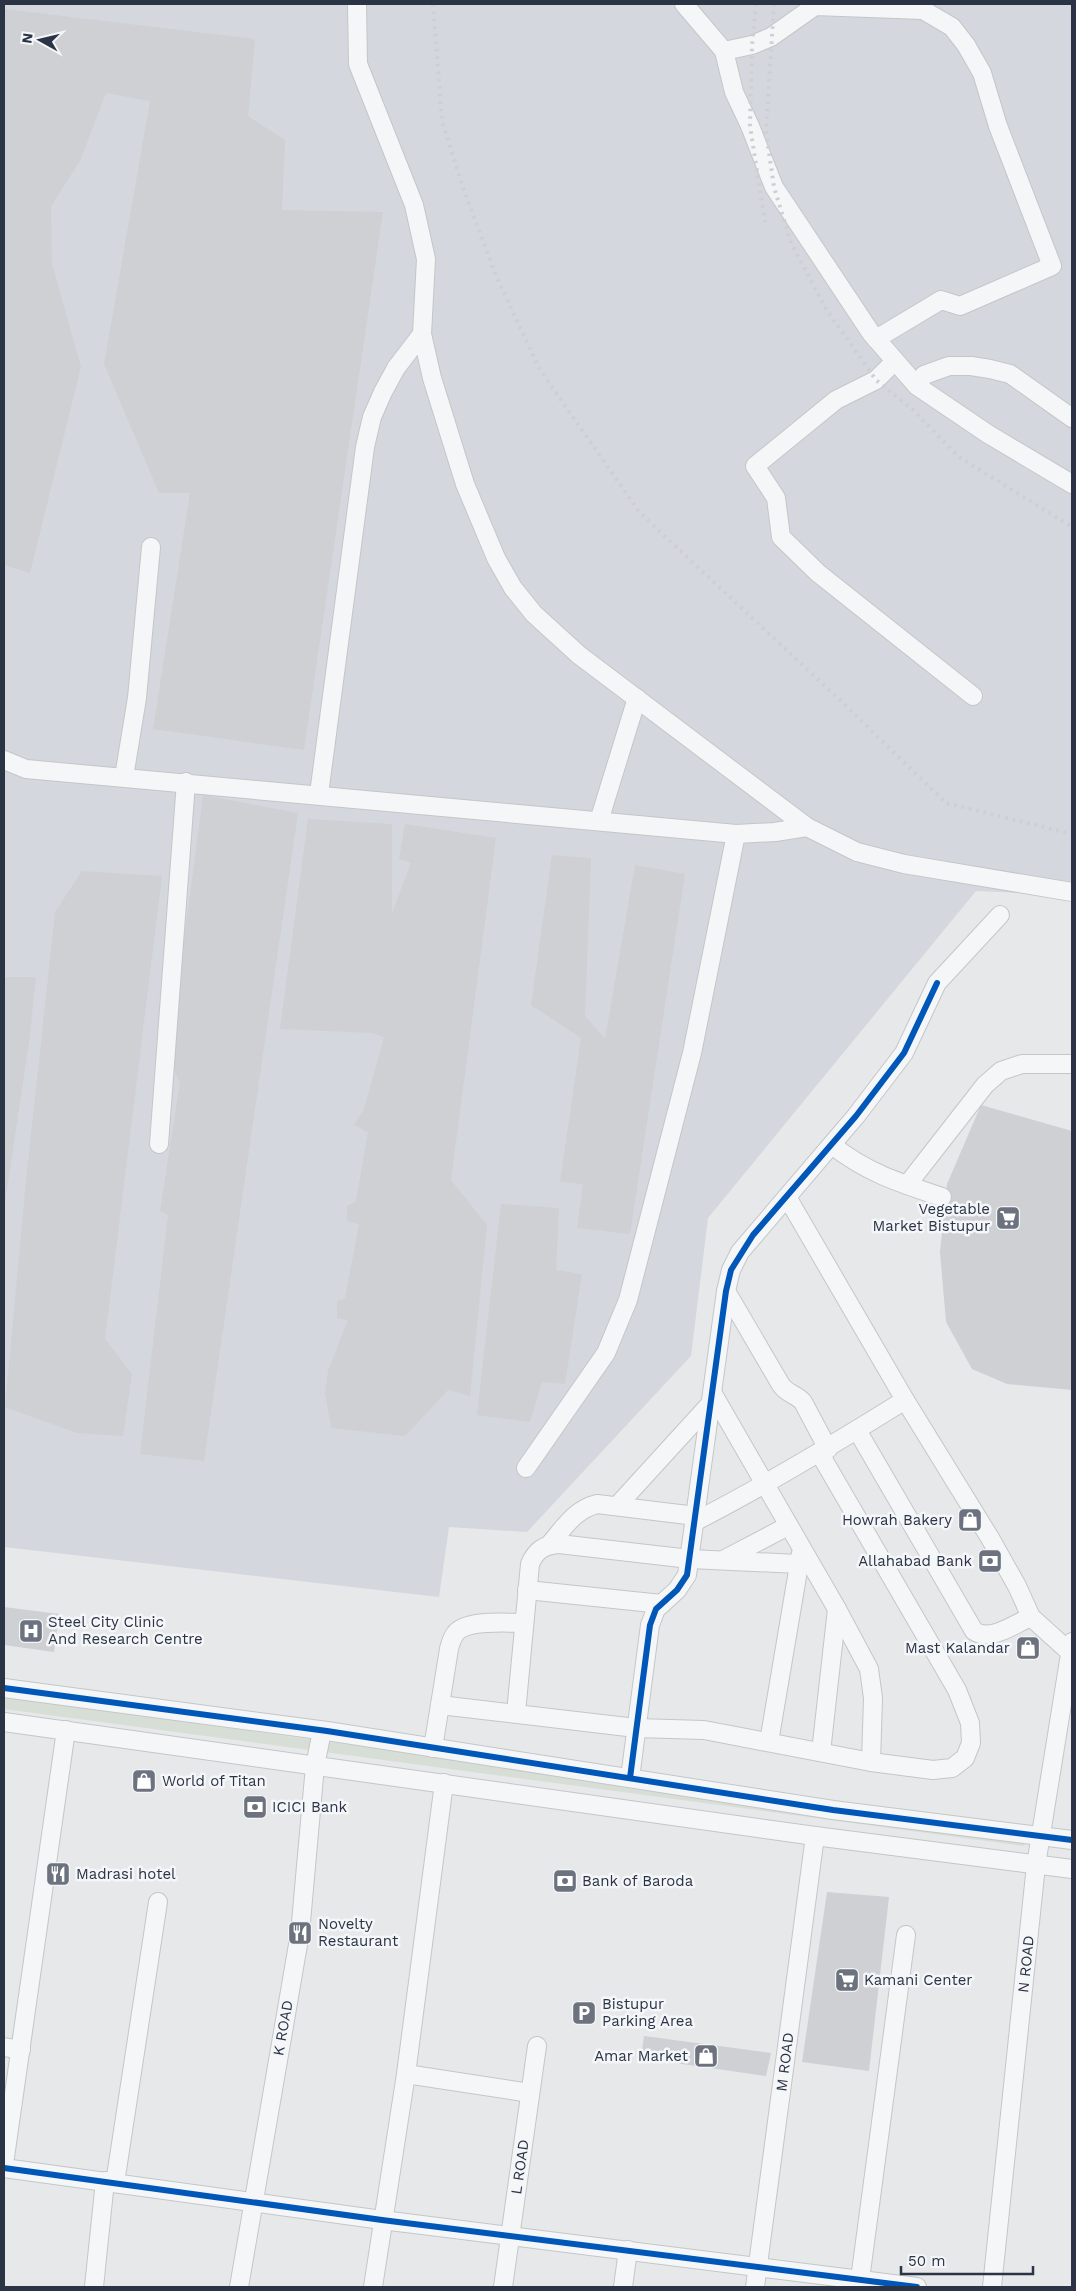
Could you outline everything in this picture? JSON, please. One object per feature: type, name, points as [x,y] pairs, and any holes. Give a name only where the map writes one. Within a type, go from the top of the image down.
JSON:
[{"type":"street","points":[[357,4],[358,64],[414,205],[426,259],[422,334],[432,378],[465,484],[496,558],[514,588],[534,614],[579,655],[807,827],[857,852],[904,864],[1072,892]]},
{"type":"street","points":[[684,4],[724,51],[734,92],[750,126],[774,187],[876,339],[917,386],[988,434],[1072,484]]},
{"type":"street","points":[[724,51],[752,45],[771,37],[815,6],[923,10],[952,27],[966,45],[982,73],[998,126],[1052,266],[960,306],[941,300],[876,339]]},
{"type":"street","points":[[318,794],[364,457],[372,417],[396,368],[422,334]]},
{"type":"street","points":[[895,361],[876,380],[836,400],[755,466],[776,498],[781,537],[818,573],[973,696]]},
{"type":"street","points":[[917,386],[924,375],[949,366],[990,368],[1010,374],[1072,418]]},
{"type":"street","points":[[124,777],[137,698],[151,547]]},
{"type":"street","points":[[599,821],[637,698]]},
{"type":"street","points":[[4,760],[26,768],[736,834],[774,832],[807,827]]},
{"type":"street","points":[[159,1144],[186,782]]},
{"type":"street","points":[[526,1468],[606,1353],[628,1300],[692,1053],[736,834]]},
{"type":"street","points":[[630,1778],[650,1625],[656,1609],[677,1590],[687,1575],[726,1291],[731,1270],[740,1252],[832,1145],[904,1053],[937,983],[1000,915]]},
{"type":"street","points":[[907,1186],[985,1086],[1000,1071],[1022,1064],[1072,1064]]},
{"type":"street","points":[[832,1145],[853,1162],[907,1186],[942,1197]]},
{"type":"street","points":[[787,1196],[905,1400],[990,1538],[1017,1586],[1031,1616],[1072,1650]]},
{"type":"street","points":[[440,1705],[636,1728],[704,1730],[871,1762],[933,1770],[952,1768],[965,1758],[971,1743],[970,1723],[957,1690],[824,1451],[803,1402],[785,1391],[726,1291]]},
{"type":"street","points":[[712,1398],[788,1526],[800,1556],[837,1609],[869,1669],[873,1698],[871,1762]]},
{"type":"street","points":[[617,1506],[712,1398]]},
{"type":"street","points":[[549,1545],[574,1515],[586,1507],[597,1504],[696,1518],[764,1485],[824,1451],[905,1400]]},
{"type":"street","points":[[857,1430],[974,1631],[982,1636],[991,1635],[1031,1616]]},
{"type":"street","points":[[725,1559],[788,1526]]},
{"type":"street","points":[[516,1713],[530,1564],[534,1555],[540,1549],[549,1545],[559,1544],[690,1558],[725,1559],[800,1556]]},
{"type":"street","points":[[769,1742],[800,1556]]},
{"type":"street","points":[[528,1590],[662,1604]]},
{"type":"street","points":[[821,1752],[837,1609]]},
{"type":"street","points":[[433,1748],[449,1650],[454,1635],[462,1628],[477,1624],[524,1623]]},
{"type":"street","name":"N ROAD","points":[[992,2287],[1036,1865],[1072,1650]]},
{"type":"street","points":[[4,1688],[322,1730],[833,1810],[1072,1840]]},
{"type":"street","points":[[4,1722],[815,1836],[1072,1870]]},
{"type":"street","points":[[4,2164],[12,2048],[66,1730]]},
{"type":"street","name":"K ROAD","points":[[239,2287],[252,2202],[300,1933],[315,1766],[322,1730]]},
{"type":"street","points":[[373,2287],[406,2074],[444,1783]]},
{"type":"street","name":"M ROAD","points":[[755,2287],[815,1836]]},
{"type":"street","points":[[94,2287],[158,1902]]},
{"type":"street","points":[[860,2283],[906,1934]]},
{"type":"street","name":"L ROAD","points":[[503,2287],[537,2046]]},
{"type":"street","points":[[406,2074],[530,2093]]},
{"type":"street","points":[[4,2168],[382,2220],[758,2267],[860,2283],[917,2287]]},
{"type":"street","points":[[623,2287],[628,2250]]},
{"type":"shaded area","points":[[4,4],[1072,4],[1072,895],[976,891],[708,1218],[691,1356],[527,1532],[449,1527],[439,1597],[4,1547]]},
{"type":"shaded area","points":[[4,1697],[1027,1838],[1024,1846],[4,1709]]},
{"type":"building","points":[[4,9],[255,39],[248,116],[285,140],[282,210],[383,212],[304,750],[153,729],[190,493],[159,493],[104,364],[150,101],[106,93],[80,161],[51,206],[52,263],[81,367],[30,573],[4,565]]},
{"type":"building","points":[[203,795],[298,813],[204,1461],[140,1454],[168,1215],[160,1211],[180,1082],[172,1068],[182,955]]},
{"type":"building","points":[[308,819],[392,824],[392,913],[411,863],[399,859],[405,824],[496,838],[451,1180],[487,1225],[470,1396],[448,1390],[405,1436],[331,1428],[325,1393],[328,1371],[348,1320],[337,1318],[337,1301],[345,1298],[359,1224],[347,1221],[347,1206],[356,1201],[368,1132],[354,1125],[364,1109],[384,1037],[372,1033],[280,1029]]},
{"type":"building","points":[[552,855],[591,858],[585,1016],[605,1039],[635,865],[685,874],[630,1234],[577,1228],[583,1184],[560,1182],[581,1038],[531,1005]]},
{"type":"building","points":[[82,871],[162,876],[105,1339],[132,1374],[123,1436],[77,1433],[5,1407],[26,1181],[55,912]]},
{"type":"building","points":[[4,977],[36,977],[29,1042],[5,1203]]},
{"type":"building","name":"Vegetable Market Bistupur","points":[[981,1105],[1072,1131],[1072,1390],[1007,1384],[972,1369],[946,1322],[940,1252],[947,1184]]},
{"type":"building","points":[[501,1204],[559,1208],[556,1270],[582,1274],[565,1384],[542,1382],[530,1422],[477,1415]]},
{"type":"building","points":[[4,1607],[59,1614],[54,1652],[4,1645]]},
{"type":"building","name":"Kamani Center","points":[[827,1892],[889,1897],[869,2071],[802,2062]]},
{"type":"building","name":"Amar Market","points":[[644,2036],[771,2053],[766,2076],[641,2058]]},
{"type":"railway","points":[[433,4],[442,121],[464,191],[497,278],[540,370],[640,513],[842,702],[946,803],[1072,834]]},
{"type":"railway","points":[[756,4],[752,45],[750,126],[765,222]]},
{"type":"railway","points":[[774,4],[766,132],[774,187],[791,243],[826,309],[876,380],[913,410],[959,457],[1072,527]]},
{"type":"cycle path","points":[[630,1778],[650,1625],[656,1609],[677,1590],[687,1575],[726,1291],[731,1270],[753,1235],[856,1116],[904,1053],[937,983]]},
{"type":"cycle path","points":[[4,1688],[327,1731],[833,1810],[1072,1840]]},
{"type":"cycle path","points":[[4,2168],[382,2220],[917,2287]]},
{"type":"place","name":"Vegetable Market Bistupur","points":[[1008,1218]]},
{"type":"place","name":"Howrah Bakery","points":[[970,1520]]},
{"type":"place","name":"Allahabad Bank","points":[[990,1561]]},
{"type":"place","name":"Steel City Clinic And Research Centre","points":[[31,1631]]},
{"type":"place","name":"Mast Kalandar","points":[[1028,1648]]},
{"type":"place","name":"World of Titan","points":[[144,1781]]},
{"type":"place","name":"ICICI Bank","points":[[255,1807]]},
{"type":"place","name":"Madrasi hotel","points":[[58,1874]]},
{"type":"place","name":"Bank of Baroda","points":[[565,1881]]},
{"type":"place","name":"Novelty Restaurant","points":[[300,1933]]},
{"type":"place","name":"Kamani Center","points":[[847,1980]]},
{"type":"place","name":"Bistupur Parking Area","points":[[584,2013]]},
{"type":"place","name":"Amar Market","points":[[706,2056]]}]
